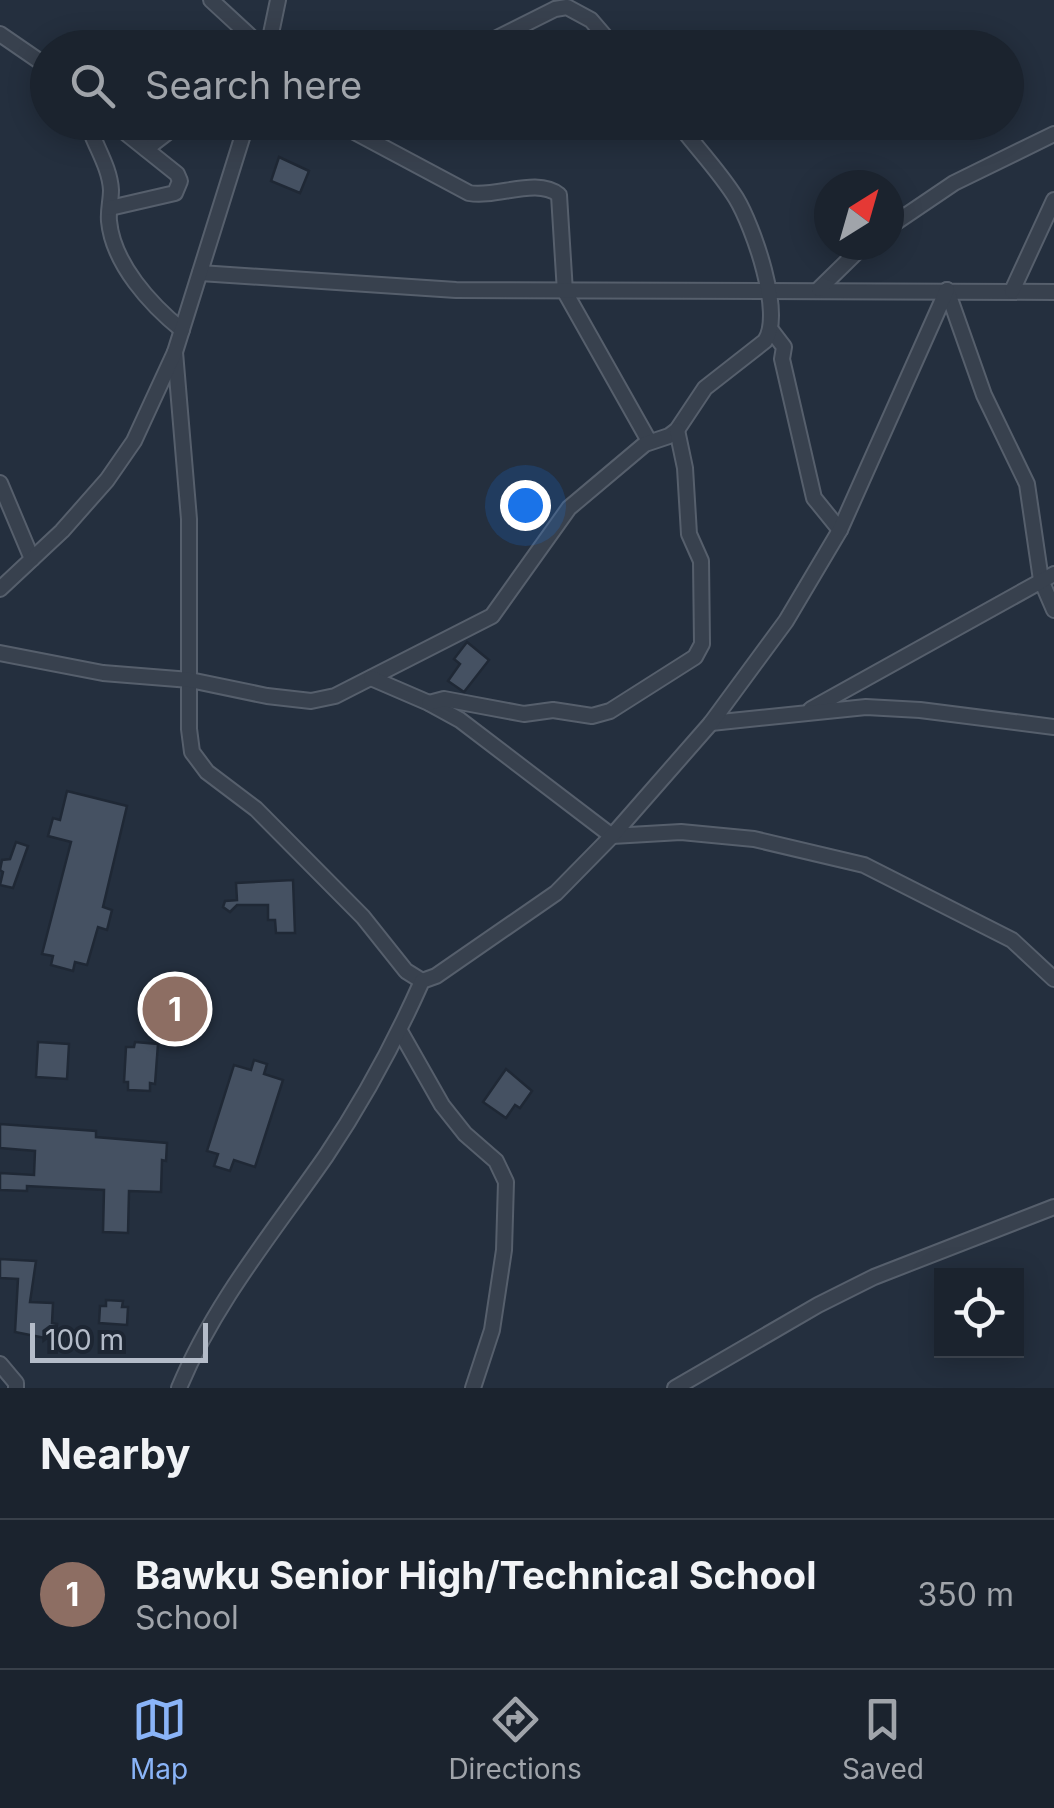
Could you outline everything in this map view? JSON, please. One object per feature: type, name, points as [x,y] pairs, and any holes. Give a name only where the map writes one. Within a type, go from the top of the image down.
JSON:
[{"type":"street","points":[[210,0],[245,30]]},
{"type":"street","points":[[270,30],[278,0]]},
{"type":"street","points":[[585,0],[591,20],[599,30]]},
{"type":"street","points":[[517,30],[554,9],[566,7],[591,20]]},
{"type":"street","points":[[0,34],[30,55]]},
{"type":"street","points":[[904,217],[954,183],[1054,134]]},
{"type":"street","points":[[94,140],[110,181],[108,220],[112,234],[136,286],[156,310],[182,330]]},
{"type":"street","points":[[110,208],[167,196],[178,188],[177,174],[136,140]]},
{"type":"street","points":[[146,148],[157,140]]},
{"type":"street","points":[[0,589],[62,532],[119,464],[152,405],[175,352],[242,140]]},
{"type":"street","points":[[370,140],[469,193],[483,195],[544,187],[556,192],[562,202],[565,292],[649,440]]},
{"type":"street","points":[[0,654],[103,673],[190,680],[268,696],[318,701],[492,616],[555,524],[584,494],[649,440],[670,436],[677,430],[704,388],[765,341],[772,330],[773,319],[755,240],[735,196],[691,140]]},
{"type":"street","points":[[1012,291],[1054,200]]},
{"type":"street","points":[[819,289],[849,260]]},
{"type":"street","points":[[200,272],[342,284],[565,292],[1054,292]]},
{"type":"street","points":[[179,1388],[234,1285],[328,1152],[400,1031],[422,982],[556,893],[612,836],[711,722],[786,621],[840,530],[947,290]]},
{"type":"street","points":[[947,290],[984,395],[1027,484],[1054,610]]},
{"type":"street","points":[[772,330],[784,346],[782,359],[814,498],[840,530]]},
{"type":"street","points":[[175,352],[189,519],[192,752],[207,772],[256,809],[363,917],[406,971],[422,982]]},
{"type":"street","points":[[429,702],[444,699],[524,714],[553,710],[592,716],[610,711],[695,657],[702,644],[702,561],[690,534],[686,468],[677,430]]},
{"type":"street","points":[[0,483],[32,559]]},
{"type":"street","points":[[806,712],[1048,577]]},
{"type":"street","points":[[371,678],[429,702],[485,738],[612,836],[681,832],[754,839],[864,865],[1012,940],[1054,979]]},
{"type":"street","points":[[711,722],[866,708],[920,710],[1054,727]]},
{"type":"street","points":[[400,1031],[442,1106],[496,1162],[506,1182],[504,1250],[492,1330],[473,1388]]},
{"type":"street","points":[[675,1388],[874,1277],[1054,1208]]},
{"type":"street","points":[[0,1364],[16,1388]]},
{"type":"building","points":[[279,157],[309,171],[300,193],[271,181]]},
{"type":"building","points":[[467,642],[489,660],[464,692],[448,681],[460,664],[454,659]]},
{"type":"building","points":[[67,791],[127,806],[103,907],[112,910],[107,930],[98,927],[87,965],[75,962],[73,971],[51,965],[53,956],[42,954],[71,842],[48,836],[53,818],[60,820]]},
{"type":"building","points":[[16,842],[28,846],[13,888],[0,885],[0,870],[2,860],[10,859]]},
{"type":"building","points":[[293,880],[295,933],[276,933],[275,920],[268,920],[268,905],[237,905],[230,912],[223,907],[225,901],[237,900],[236,883]]},
{"type":"building","points":[[38,1042],[69,1044],[67,1079],[36,1077]]},
{"type":"building","points":[[135,1042],[158,1044],[155,1084],[150,1083],[150,1091],[128,1090],[128,1082],[124,1082],[126,1047],[134,1047]]},
{"type":"building","points":[[254,1060],[267,1064],[264,1074],[283,1080],[255,1167],[234,1160],[230,1171],[214,1166],[218,1154],[207,1151],[234,1065],[251,1070]]},
{"type":"building","points":[[506,1069],[532,1091],[520,1108],[515,1105],[506,1118],[483,1102]]},
{"type":"building","points":[[0,1124],[96,1131],[96,1137],[167,1143],[161,1192],[129,1191],[128,1233],[103,1232],[104,1190],[27,1186],[27,1191],[0,1190],[0,1173],[34,1175],[35,1151],[0,1148]]},
{"type":"building","points":[[0,1259],[36,1261],[30,1302],[53,1303],[55,1340],[15,1332],[18,1279],[0,1278]]},
{"type":"building","points":[[106,1300],[123,1301],[122,1307],[128,1307],[127,1325],[99,1323],[100,1306],[106,1306]]},
{"type":"place","name":"Bawku Senior High/Technical School","points":[[175,1009]]}]
